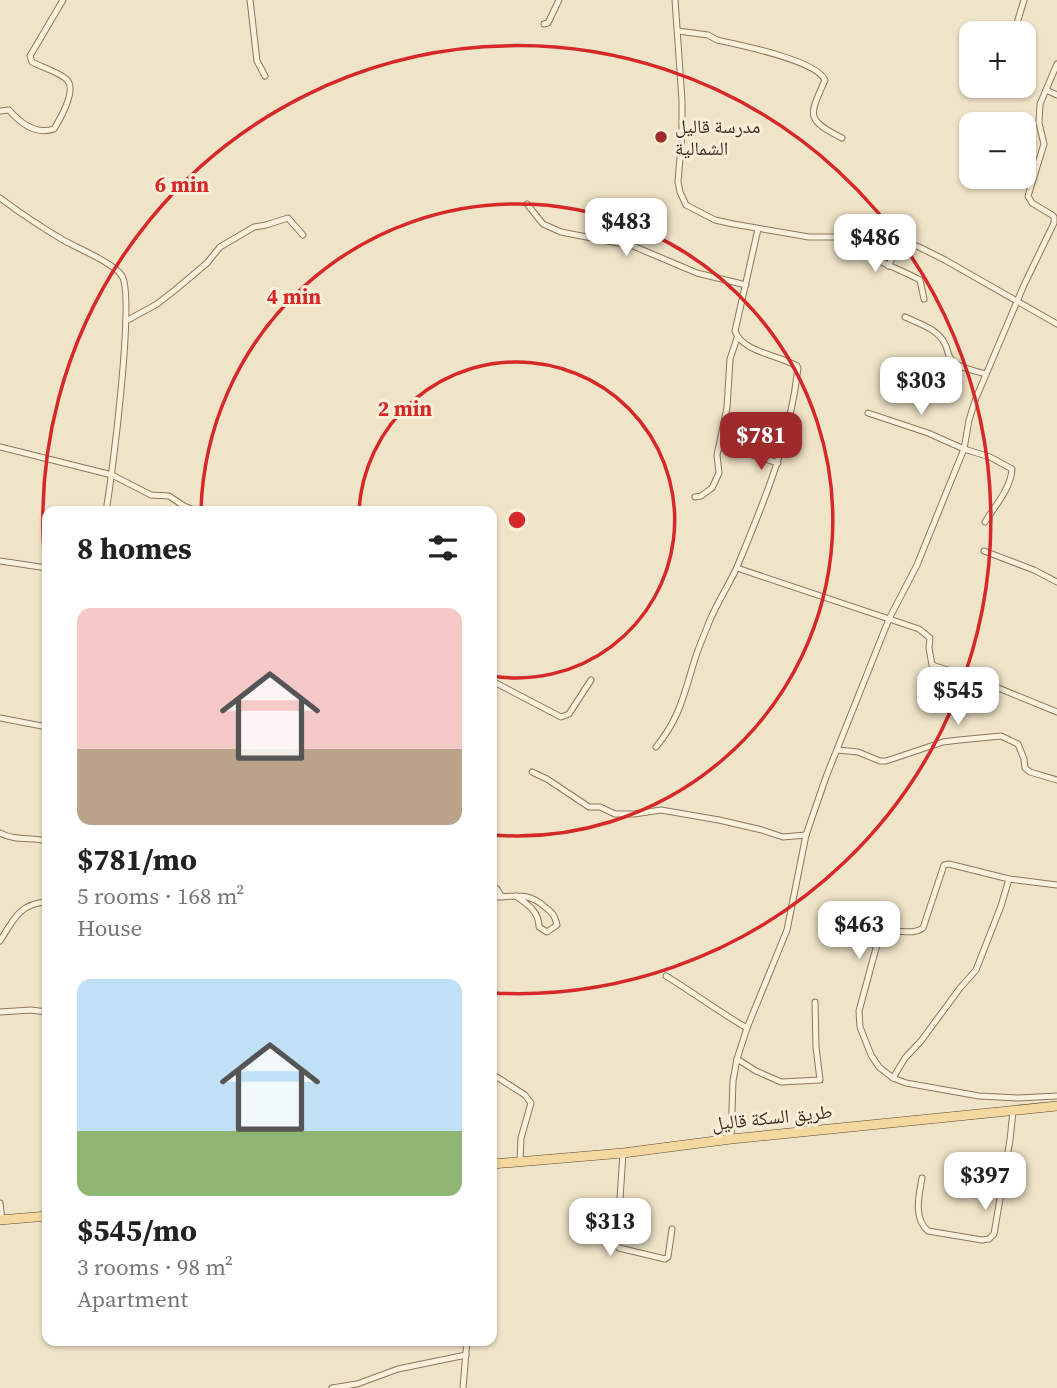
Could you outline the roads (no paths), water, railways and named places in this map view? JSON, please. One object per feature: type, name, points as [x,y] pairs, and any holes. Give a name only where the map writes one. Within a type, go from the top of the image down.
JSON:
[{"type":"main road","name":"طريق السكة قاليل","points":[[497,1163],[623,1153],[731,1139],[1057,1107]]},
{"type":"main road","points":[[1,1220],[42,1216]]},
{"type":"street","points":[[0,111],[9,110],[31,129],[46,132],[54,129],[69,95],[69,82],[32,62],[30,56],[63,0]]},
{"type":"street","points":[[250,0],[257,61],[265,76]]},
{"type":"street","points":[[544,24],[548,23],[559,0]]},
{"type":"street","points":[[675,0],[682,133],[678,182],[687,205],[715,220],[809,237],[839,237],[876,232],[937,256],[1057,324]]},
{"type":"street","points":[[1019,21],[1024,0]]},
{"type":"street","points":[[678,31],[708,35],[717,40],[794,60],[822,74],[825,80],[812,109],[814,119],[842,138]]},
{"type":"street","points":[[731,1139],[733,1081],[737,1059],[787,930],[806,835],[826,777],[889,620],[917,565],[964,449],[969,420],[986,374],[1055,220],[1032,202],[1028,195],[1044,144],[1039,123],[1040,104],[1057,64]]},
{"type":"street","points":[[1046,90],[1057,95]]},
{"type":"street","points":[[0,198],[25,217],[116,269],[124,278],[127,321],[107,506]]},
{"type":"street","points":[[527,204],[543,224],[561,232],[633,246],[697,273],[746,285]]},
{"type":"street","points":[[127,321],[158,303],[207,262],[220,247],[254,227],[288,218],[303,234]]},
{"type":"street","points":[[656,747],[681,708],[696,656],[714,611],[737,568],[778,463],[793,408],[798,368],[794,364],[751,348],[735,334],[758,229]]},
{"type":"street","points":[[846,236],[855,247],[888,266],[920,279],[925,299]]},
{"type":"street","points":[[888,266],[902,241]]},
{"type":"street","points":[[905,317],[933,330],[942,339],[948,355],[957,365],[986,374]]},
{"type":"street","points":[[695,497],[707,493],[719,473],[717,465],[727,408],[730,359],[737,338]]},
{"type":"street","points":[[868,413],[929,433],[990,457],[1012,469],[1011,478],[985,522]]},
{"type":"street","points":[[0,447],[112,475],[151,495],[169,496],[184,506]]},
{"type":"street","points":[[720,447],[778,463]]},
{"type":"street","points":[[984,551],[1057,582]]},
{"type":"street","points":[[0,561],[42,567]]},
{"type":"street","points":[[737,568],[919,629],[930,638],[932,664],[1057,712]]},
{"type":"street","points":[[497,684],[561,717],[569,714],[591,680]]},
{"type":"street","points":[[0,718],[42,726]]},
{"type":"street","points":[[838,750],[858,752],[886,761],[943,743],[1000,736],[1018,744],[1026,768],[1030,772],[1057,780]]},
{"type":"street","points":[[532,772],[589,807],[600,807],[615,814],[661,810],[783,836],[806,835]]},
{"type":"street","points":[[0,833],[12,838],[42,840]]},
{"type":"street","points":[[1057,885],[1009,879],[949,864],[944,866],[923,928],[912,933],[884,932],[879,937],[859,1011],[860,1027],[879,1067],[906,1083],[979,1096],[1057,1096]]},
{"type":"street","points":[[893,1077],[905,1058],[976,970],[1009,879]]},
{"type":"street","points":[[497,889],[502,897]]},
{"type":"street","points":[[497,897],[525,895],[537,900],[555,915],[557,925],[547,932],[539,927],[539,919],[532,908],[516,896]]},
{"type":"street","points":[[0,941],[20,911],[30,905],[42,903]]},
{"type":"street","points":[[666,976],[718,1012],[747,1028]]},
{"type":"street","points":[[737,1059],[756,1072],[781,1082],[820,1080],[815,1002]]},
{"type":"street","points":[[0,1012],[42,1011]]},
{"type":"street","points":[[497,1077],[525,1095],[531,1103],[521,1138],[520,1161]]},
{"type":"street","points":[[922,1178],[918,1211],[923,1227],[928,1231],[989,1239],[994,1234],[1013,1111]]},
{"type":"street","points":[[623,1153],[617,1245],[619,1248],[665,1259],[668,1257],[672,1229]]},
{"type":"street","points":[[0,1203],[1,1220]]},
{"type":"street","points":[[463,1388],[467,1346]]},
{"type":"street","points":[[332,1388],[357,1384],[398,1369],[466,1355]]},
{"type":"place","name":"مدرسة قاليل الشمالية","points":[[661,137]]}]
